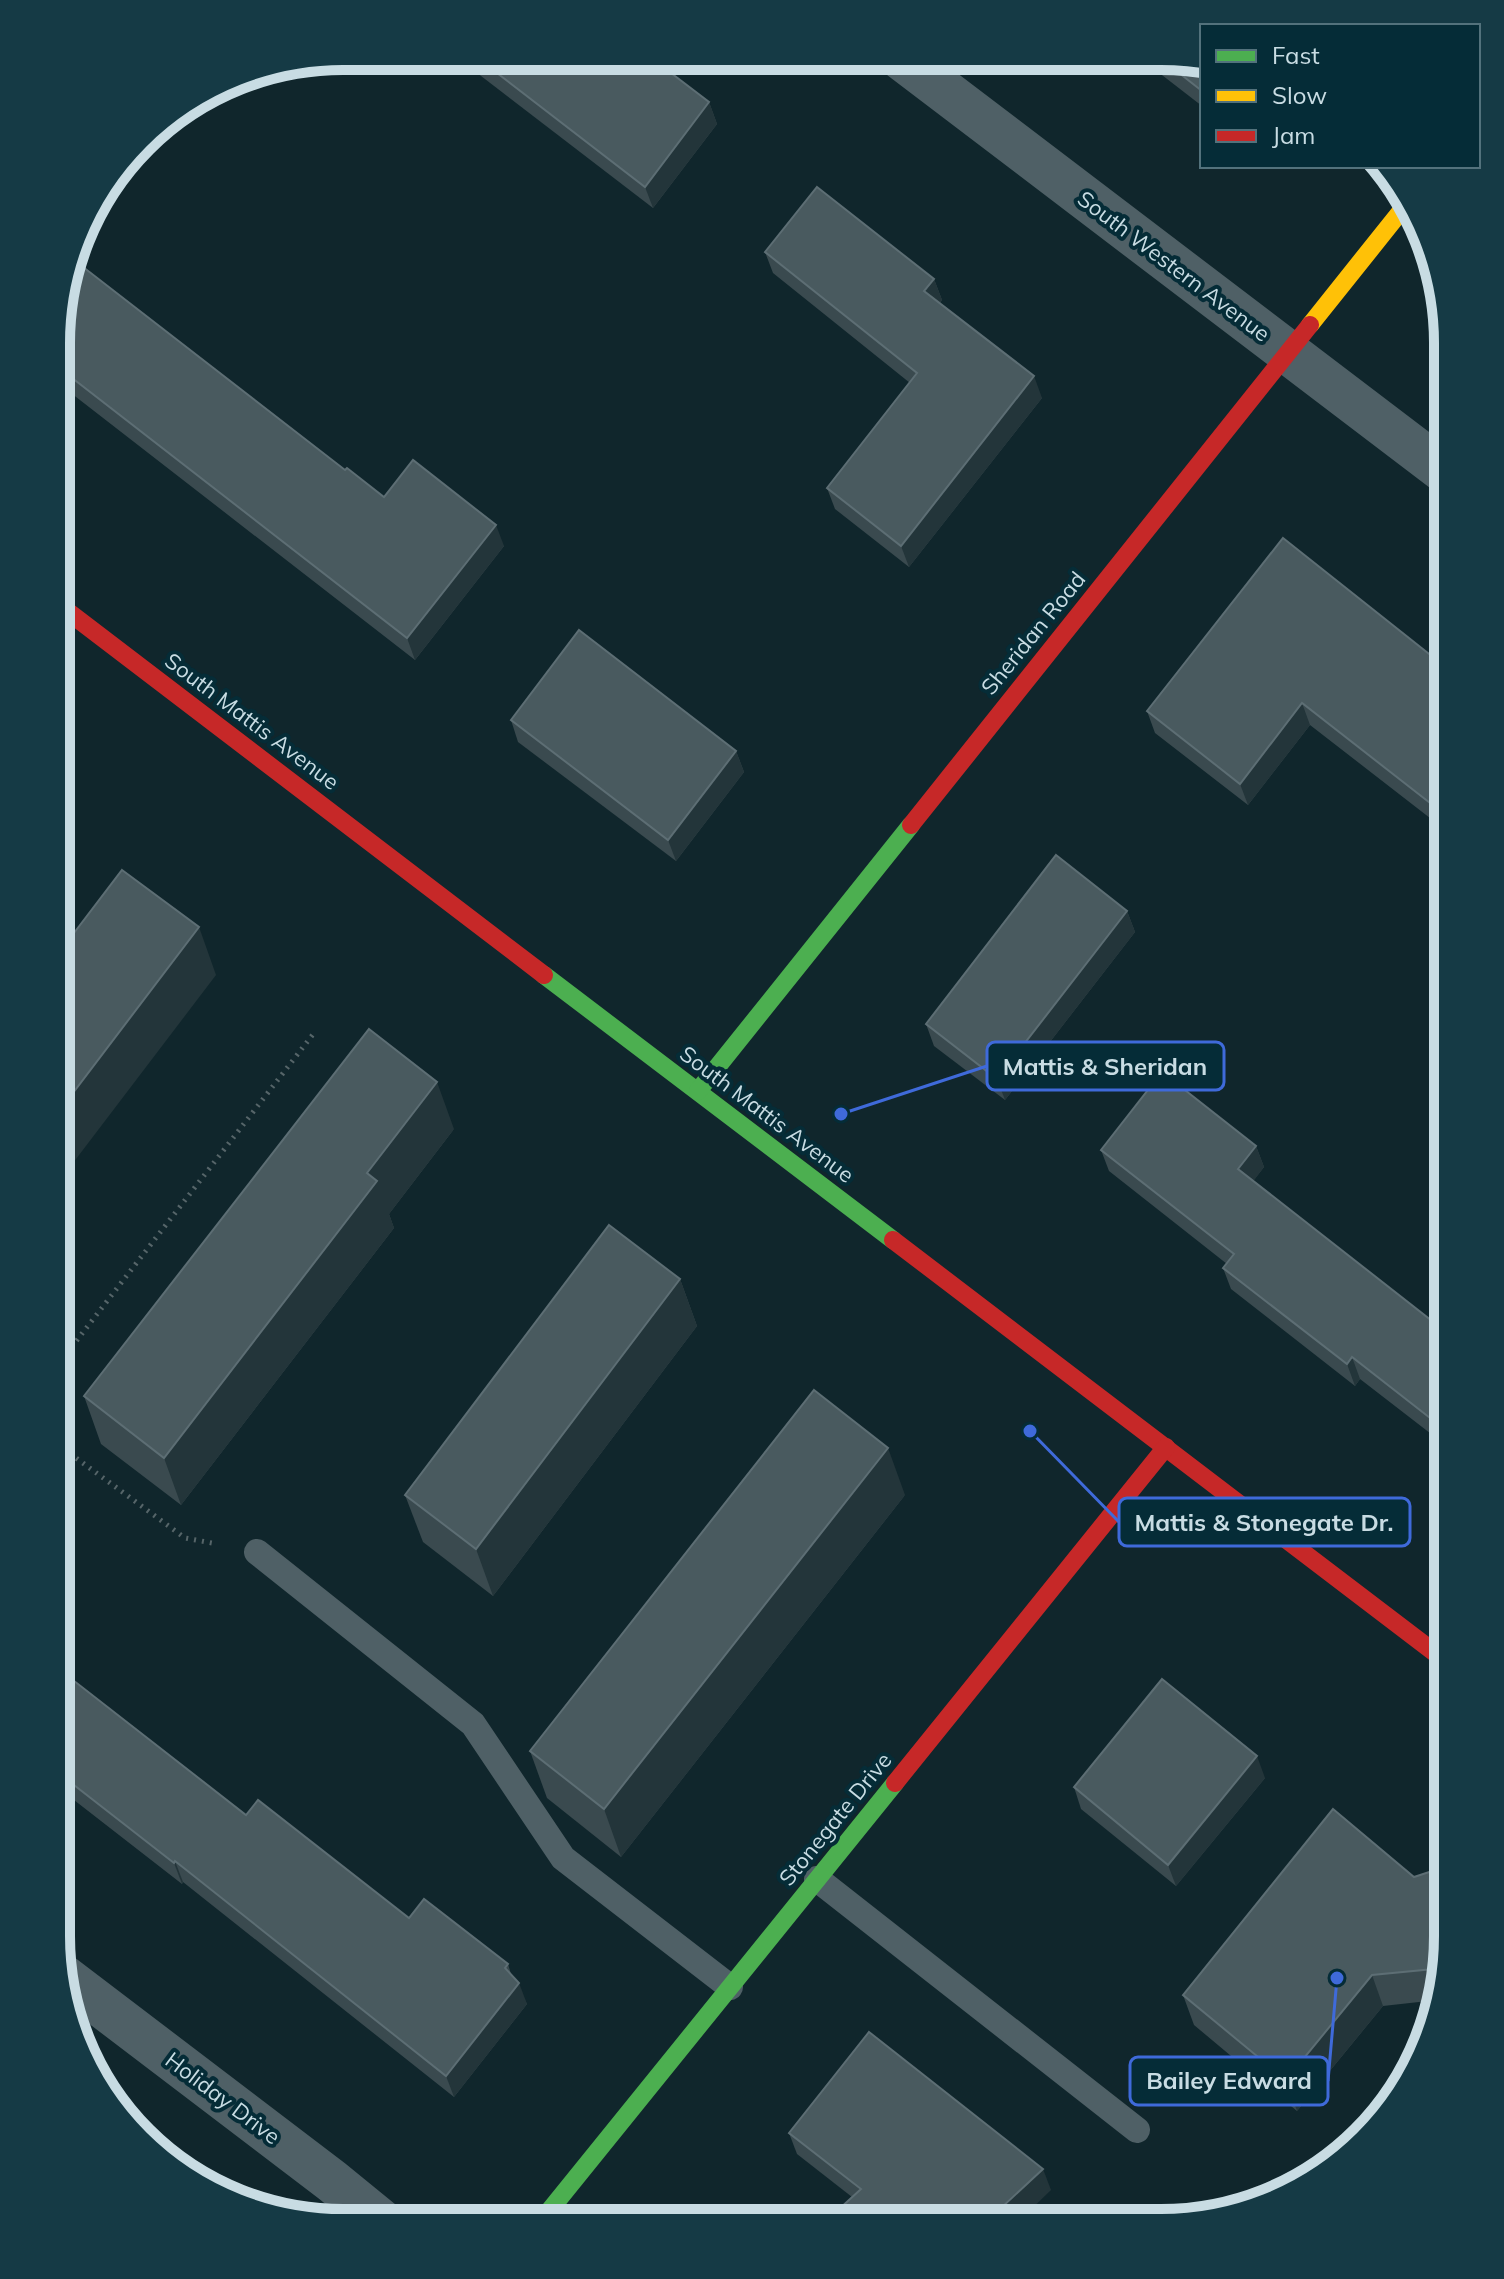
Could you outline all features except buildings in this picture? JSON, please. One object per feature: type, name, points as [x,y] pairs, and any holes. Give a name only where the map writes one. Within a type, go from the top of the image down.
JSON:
[{"type":"street","name":"South Western Avenue","points":[[917,70],[1434,463]]},
{"type":"street","name":"Sheridan Road","points":[[698,1091],[1400,212]]},
{"type":"street","name":"South Mattis Avenue","points":[[70,613],[1433,1651]]},
{"type":"street","name":"Stonegate Drive","points":[[551,2209],[1166,1447]]},
{"type":"street","name":"Holiday Drive","points":[[75,1985],[365,2209]]},
{"type":"lane","points":[[257,1552],[473,1724],[563,1858],[730,1987]]},
{"type":"lane","points":[[817,1879],[1137,2130]]},
{"type":"path","points":[[70,1349],[314,1033]]},
{"type":"path","points":[[70,1454],[185,1538],[257,1552]]},
{"type":"traffic: fast","points":[[698,1091],[911,825]]},
{"type":"traffic: fast","points":[[544,975],[893,1240]]},
{"type":"traffic: fast","points":[[551,2209],[895,1783]]},
{"type":"traffic: slow","points":[[1310,325],[1400,212]]},
{"type":"traffic: jam","points":[[911,825],[1310,325]]},
{"type":"traffic: jam","points":[[70,613],[544,975]]},
{"type":"traffic: jam","points":[[893,1240],[1433,1651]]},
{"type":"traffic: jam","points":[[895,1783],[1166,1447]]},
{"type":"place","name":"Mattis & Sheridan","points":[[841,1114]]},
{"type":"place","name":"Mattis & Stonegate Dr.","points":[[1030,1431]]},
{"type":"place","name":"Bailey Edward","points":[[1337,1978]]}]
